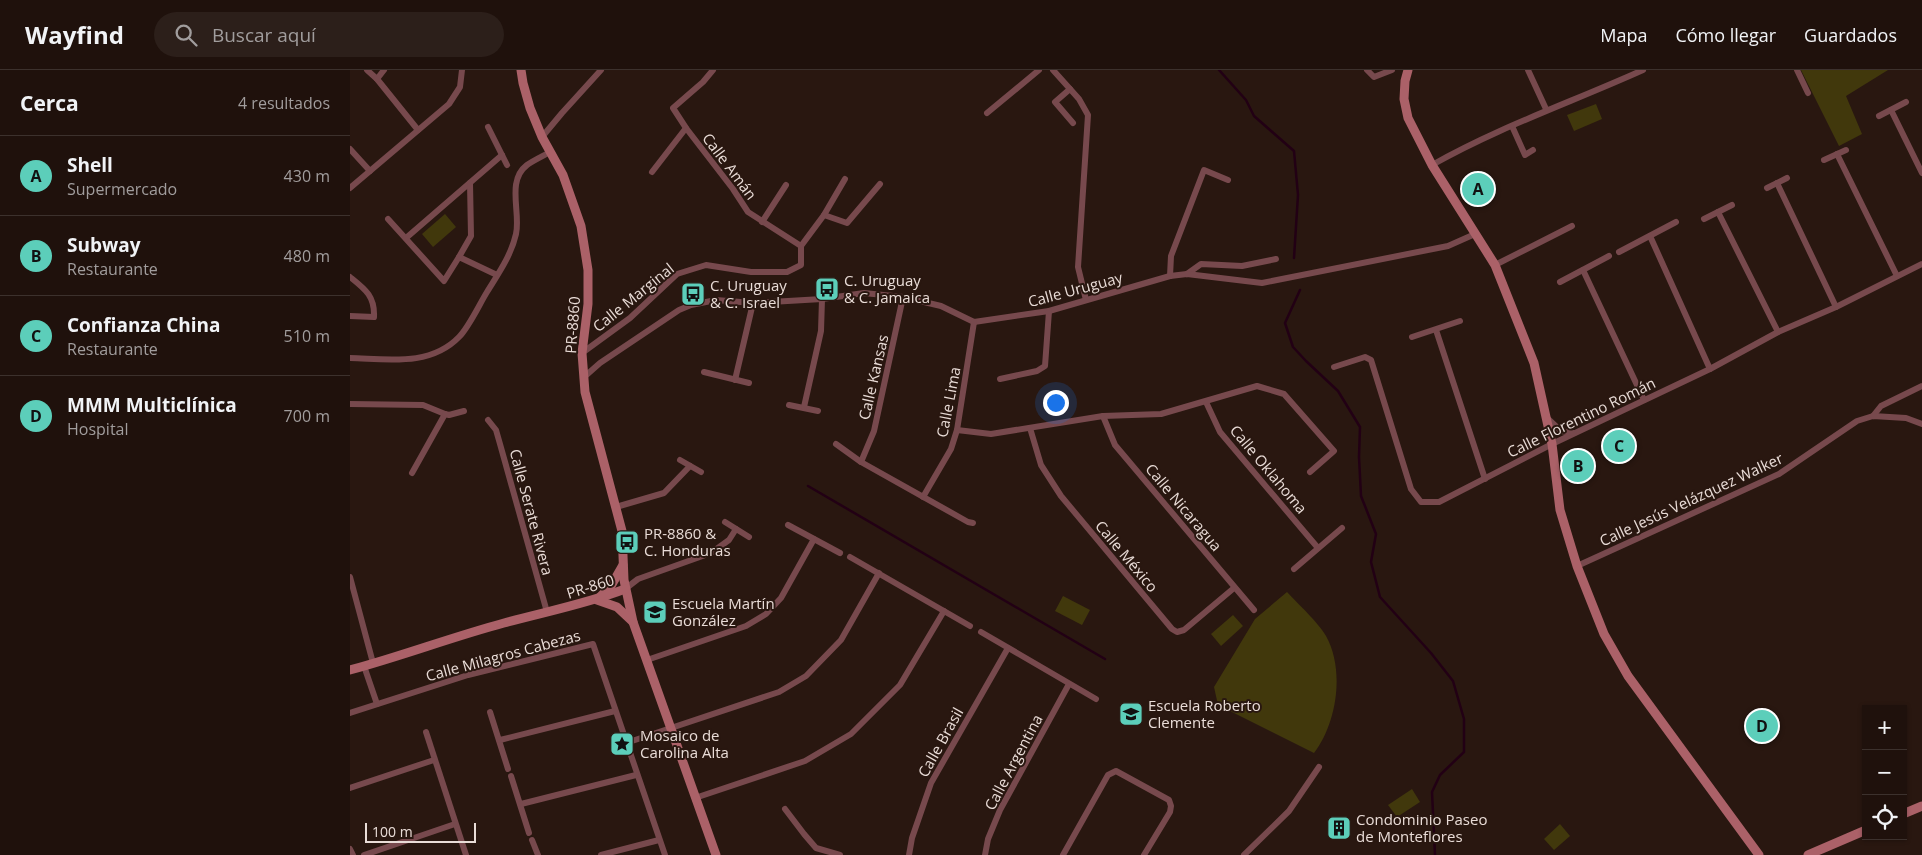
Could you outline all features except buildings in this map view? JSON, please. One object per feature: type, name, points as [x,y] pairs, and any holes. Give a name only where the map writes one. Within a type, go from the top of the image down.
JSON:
[{"type":"street","points":[[367,70],[377,79],[418,130]]},
{"type":"street","points":[[377,79],[384,70]]},
{"type":"street","points":[[350,188],[449,104],[460,87],[462,70]]},
{"type":"street","name":"PR-8860","points":[[521,70],[530,108],[542,137],[563,175],[578,216],[588,270],[588,304],[582,353],[583,378],[589,411],[622,531],[626,589]]},
{"type":"street","points":[[542,137],[601,70]]},
{"type":"street","name":"Calle Amán","points":[[713,70],[703,82],[673,108],[748,212],[802,246]]},
{"type":"street","points":[[986,113],[1040,70]]},
{"type":"street","points":[[1053,70],[1079,100],[1088,115],[1078,267],[1086,300]]},
{"type":"street","points":[[1368,70],[1374,77],[1392,70]]},
{"type":"street","points":[[1408,70],[1404,99],[1408,118],[1432,165],[1495,265],[1510,297],[1534,363],[1552,444],[1560,510],[1577,566],[1604,634],[1628,676],[1759,855]]},
{"type":"street","points":[[1528,70],[1546,109]]},
{"type":"street","points":[[1432,165],[1462,148],[1546,109],[1641,70]]},
{"type":"street","points":[[1797,70],[1808,93]]},
{"type":"street","points":[[1070,89],[1055,102],[1073,122]]},
{"type":"street","points":[[1879,116],[1906,102]]},
{"type":"street","points":[[1891,110],[1922,173]]},
{"type":"street","points":[[1512,126],[1525,155],[1533,150]]},
{"type":"street","points":[[488,127],[506,165]]},
{"type":"street","points":[[652,172],[686,128]]},
{"type":"street","points":[[350,149],[370,171]]},
{"type":"street","points":[[1824,160],[1846,150]]},
{"type":"street","points":[[350,358],[423,358],[436,354],[460,336],[512,247],[518,221],[515,190],[519,176],[526,166],[550,152]]},
{"type":"street","points":[[1837,154],[1897,276]]},
{"type":"street","points":[[406,238],[502,155]]},
{"type":"street","points":[[1170,276],[1172,256],[1204,170],[1228,180]]},
{"type":"street","points":[[1767,188],[1787,178]]},
{"type":"street","points":[[802,246],[824,215],[845,179]]},
{"type":"street","points":[[388,219],[444,281],[471,236],[470,183]]},
{"type":"street","points":[[1777,183],[1836,307]]},
{"type":"street","points":[[824,215],[848,223],[880,184]]},
{"type":"street","points":[[762,222],[786,185]]},
{"type":"street","points":[[1704,219],[1732,205]]},
{"type":"street","points":[[1718,212],[1778,332]]},
{"type":"street","points":[[1619,252],[1676,222]]},
{"type":"street","points":[[1495,265],[1572,226]]},
{"type":"street","name":"Calle Uruguay","points":[[974,322],[1049,311],[1170,276],[1186,274],[1262,283],[1448,246],[1475,234]]},
{"type":"street","points":[[1650,236],[1710,369]]},
{"type":"street","name":"Calle Marginal","points":[[582,353],[630,318],[677,274],[706,265],[751,272],[787,272],[801,265],[802,246]]},
{"type":"street","points":[[1560,282],[1608,256]]},
{"type":"street","points":[[459,257],[497,275]]},
{"type":"street","points":[[1186,274],[1201,264],[1242,266],[1276,258]]},
{"type":"street","name":"Calle Florentino Román","points":[[1334,367],[1365,357],[1371,360],[1411,489],[1421,502],[1439,502],[1552,444],[1710,369],[1778,332],[1836,307],[1922,264]]},
{"type":"street","points":[[1583,270],[1644,400]]},
{"type":"street","points":[[350,277],[369,294],[373,305],[374,317],[350,316]]},
{"type":"street","points":[[583,378],[600,363],[679,310],[690,305],[716,300],[753,303],[822,299],[864,293],[904,297],[942,306],[974,322]]},
{"type":"street","name":"Calle Kansas","points":[[861,462],[874,431],[904,297]]},
{"type":"street","points":[[804,407],[821,331],[822,299]]},
{"type":"street","points":[[735,380],[753,303]]},
{"type":"street","points":[[1000,379],[1037,371],[1045,366],[1049,311]]},
{"type":"street","points":[[1412,337],[1460,321]]},
{"type":"street","name":"Calle Lima","points":[[923,497],[951,449],[957,430],[974,322]]},
{"type":"street","points":[[1436,330],[1485,479]]},
{"type":"street","points":[[704,372],[749,383]]},
{"type":"street","points":[[957,430],[991,434],[1103,416],[1161,414],[1257,386],[1284,394],[1334,451],[1310,472]]},
{"type":"street","points":[[1873,416],[1881,406],[1922,386]]},
{"type":"street","name":"Calle Oklahoma","points":[[1206,402],[1220,432],[1318,548]]},
{"type":"street","points":[[350,404],[423,405],[449,415],[464,411]]},
{"type":"street","points":[[789,405],[818,411]]},
{"type":"street","points":[[412,473],[445,414]]},
{"type":"street","name":"Calle Nicaragua","points":[[1103,416],[1115,445],[1254,610]]},
{"type":"street","points":[[1546,416],[1561,431],[1574,434]]},
{"type":"street","name":"Calle Jesús Velázquez Walker","points":[[1577,566],[1779,474],[1857,421],[1873,416],[1906,418],[1922,424]]},
{"type":"street","name":"Calle Serate Rivera","points":[[488,420],[496,430],[547,612]]},
{"type":"street","name":"Calle México","points":[[1030,428],[1041,465],[1061,496],[1172,629],[1177,632],[1184,630],[1234,588]]},
{"type":"street","points":[[836,444],[861,462],[973,523]]},
{"type":"street","points":[[680,460],[701,472]]},
{"type":"street","points":[[616,507],[664,493],[690,466]]},
{"type":"street","points":[[725,522],[749,537]]},
{"type":"street","points":[[788,525],[840,553]]},
{"type":"street","points":[[1294,569],[1342,528]]},
{"type":"street","points":[[626,589],[638,579],[711,553],[729,540],[736,529]]},
{"type":"street","points":[[647,660],[746,626],[766,614],[781,598],[814,539]]},
{"type":"street","points":[[850,557],[970,626]]},
{"type":"street","points":[[623,564],[611,586],[596,600],[617,607],[633,622]]},
{"type":"street","points":[[626,743],[779,692],[806,676],[841,640],[879,573]]},
{"type":"street","points":[[350,577],[373,663]]},
{"type":"street","name":"PR-860","points":[[350,670],[440,641],[596,600],[626,589],[633,622],[716,855]]},
{"type":"street","points":[[695,798],[805,761],[851,734],[900,685],[944,611]]},
{"type":"street","points":[[981,632],[1096,699]]},
{"type":"street","name":"Calle Milagros Cabezas","points":[[350,713],[468,675],[593,644],[664,855]]},
{"type":"street","name":"Calle Brasil","points":[[909,855],[912,838],[931,783],[1008,648]]},
{"type":"street","points":[[364,666],[377,704]]},
{"type":"street","name":"Calle Argentina","points":[[985,855],[988,840],[1000,810],[1069,684]]},
{"type":"street","points":[[500,740],[615,711]]},
{"type":"street","points":[[490,712],[508,769]]},
{"type":"street","points":[[426,732],[466,855]]},
{"type":"street","points":[[350,788],[434,760]]},
{"type":"street","points":[[1244,855],[1289,811],[1319,767]]},
{"type":"street","points":[[1063,855],[1108,776],[1116,771],[1169,800],[1170,812],[1144,855]]},
{"type":"street","points":[[521,804],[636,775]]},
{"type":"street","points":[[511,776],[538,855]]},
{"type":"street","points":[[1907,812],[1922,806]]},
{"type":"street","points":[[786,809],[816,848],[840,855]]},
{"type":"street","points":[[364,855],[455,824]]},
{"type":"street","points":[[1808,855],[1862,832]]},
{"type":"street","points":[[601,855],[660,840]]},
{"type":"street","points":[[812,855],[816,848]]},
{"type":"street","points":[[350,849],[353,855]]},
{"type":"shaded area","points":[[1801,70],[1888,70],[1846,96],[1862,134],[1839,146]]},
{"type":"shaded area","points":[[1596,104],[1602,119],[1574,131],[1567,115]]},
{"type":"shaded area","points":[[445,214],[456,227],[433,247],[422,234]]},
{"type":"shaded area","points":[[1287,592],[1313,619],[1326,636],[1335,664],[1337,680],[1333,712],[1322,741],[1314,753],[1218,705],[1214,687],[1255,619]]},
{"type":"shaded area","points":[[1063,596],[1090,610],[1082,625],[1055,611]]},
{"type":"shaded area","points":[[1233,615],[1243,626],[1221,646],[1211,634]]},
{"type":"shaded area","points":[[1412,789],[1420,802],[1397,817],[1388,805]]},
{"type":"shaded area","points":[[1560,824],[1570,836],[1554,850],[1544,839]]},
{"type":"waterway","points":[[1219,70],[1246,100],[1254,116],[1294,151],[1298,195],[1294,258]]},
{"type":"waterway","points":[[1300,290],[1285,323],[1293,347],[1338,391],[1360,427],[1361,496],[1376,534],[1371,562],[1380,597],[1431,653],[1453,681],[1464,719],[1464,752],[1440,775],[1432,792],[1435,855]]},
{"type":"waterway","points":[[808,486],[1105,659]]},
{"type":"place","name":"Shell","points":[[1478,189]]},
{"type":"place","name":"C. Uruguay & C. Jamaica","points":[[827,289]]},
{"type":"place","name":"C. Uruguay & C. Israel","points":[[693,294]]},
{"type":"place","name":"Confianza China","points":[[1619,446]]},
{"type":"place","name":"Subway","points":[[1578,466]]},
{"type":"place","name":"PR-8860 & C. Honduras","points":[[627,542]]},
{"type":"place","name":"Escuela Martín González","points":[[655,612]]},
{"type":"place","name":"Escuela Roberto Clemente","points":[[1131,714]]},
{"type":"place","name":"MMM Multiclínica","points":[[1762,726]]},
{"type":"place","name":"Mosaico de Carolina Alta","points":[[622,744]]},
{"type":"place","name":"Condominio Paseo de Monteflores","points":[[1339,828]]}]
